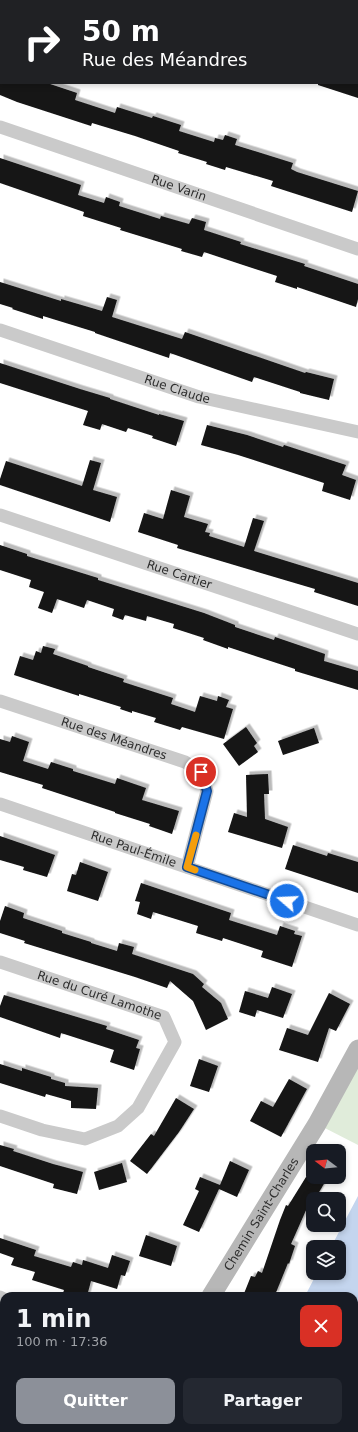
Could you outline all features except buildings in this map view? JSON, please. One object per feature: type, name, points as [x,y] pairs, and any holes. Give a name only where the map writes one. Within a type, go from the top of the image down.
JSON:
[{"type":"main road","name":"Chemin Saint-Charles","points":[[213,1292],[317,1124],[358,1049]]},
{"type":"street","name":"Rue Varin","points":[[0,127],[358,249]]},
{"type":"street","name":"Rue Claude","points":[[0,330],[199,397],[358,432]]},
{"type":"street","name":"Rue Cartier","points":[[0,515],[358,634]]},
{"type":"street","name":"Rue des Méandres","points":[[0,701],[185,762],[201,772],[207,791],[187,867]]},
{"type":"street","name":"Rue Paul-Émile","points":[[0,804],[358,925]]},
{"type":"street","name":"Rue du Curé Lamothe","points":[[0,962],[164,1017],[175,1042],[138,1108],[118,1126],[85,1140],[42,1130],[0,1116]]},
{"type":"green space","points":[[358,1049],[358,1145],[317,1124]]},
{"type":"water","points":[[358,1196],[358,1292],[307,1292],[313,1280],[346,1280],[346,1240],[335,1240],[339,1232],[346,1232],[346,1219]]},
{"type":"slow traffic","points":[[195,870],[187,867],[196,835]]},
{"type":"route","points":[[201,772],[207,791],[187,867],[287,901]]}]
